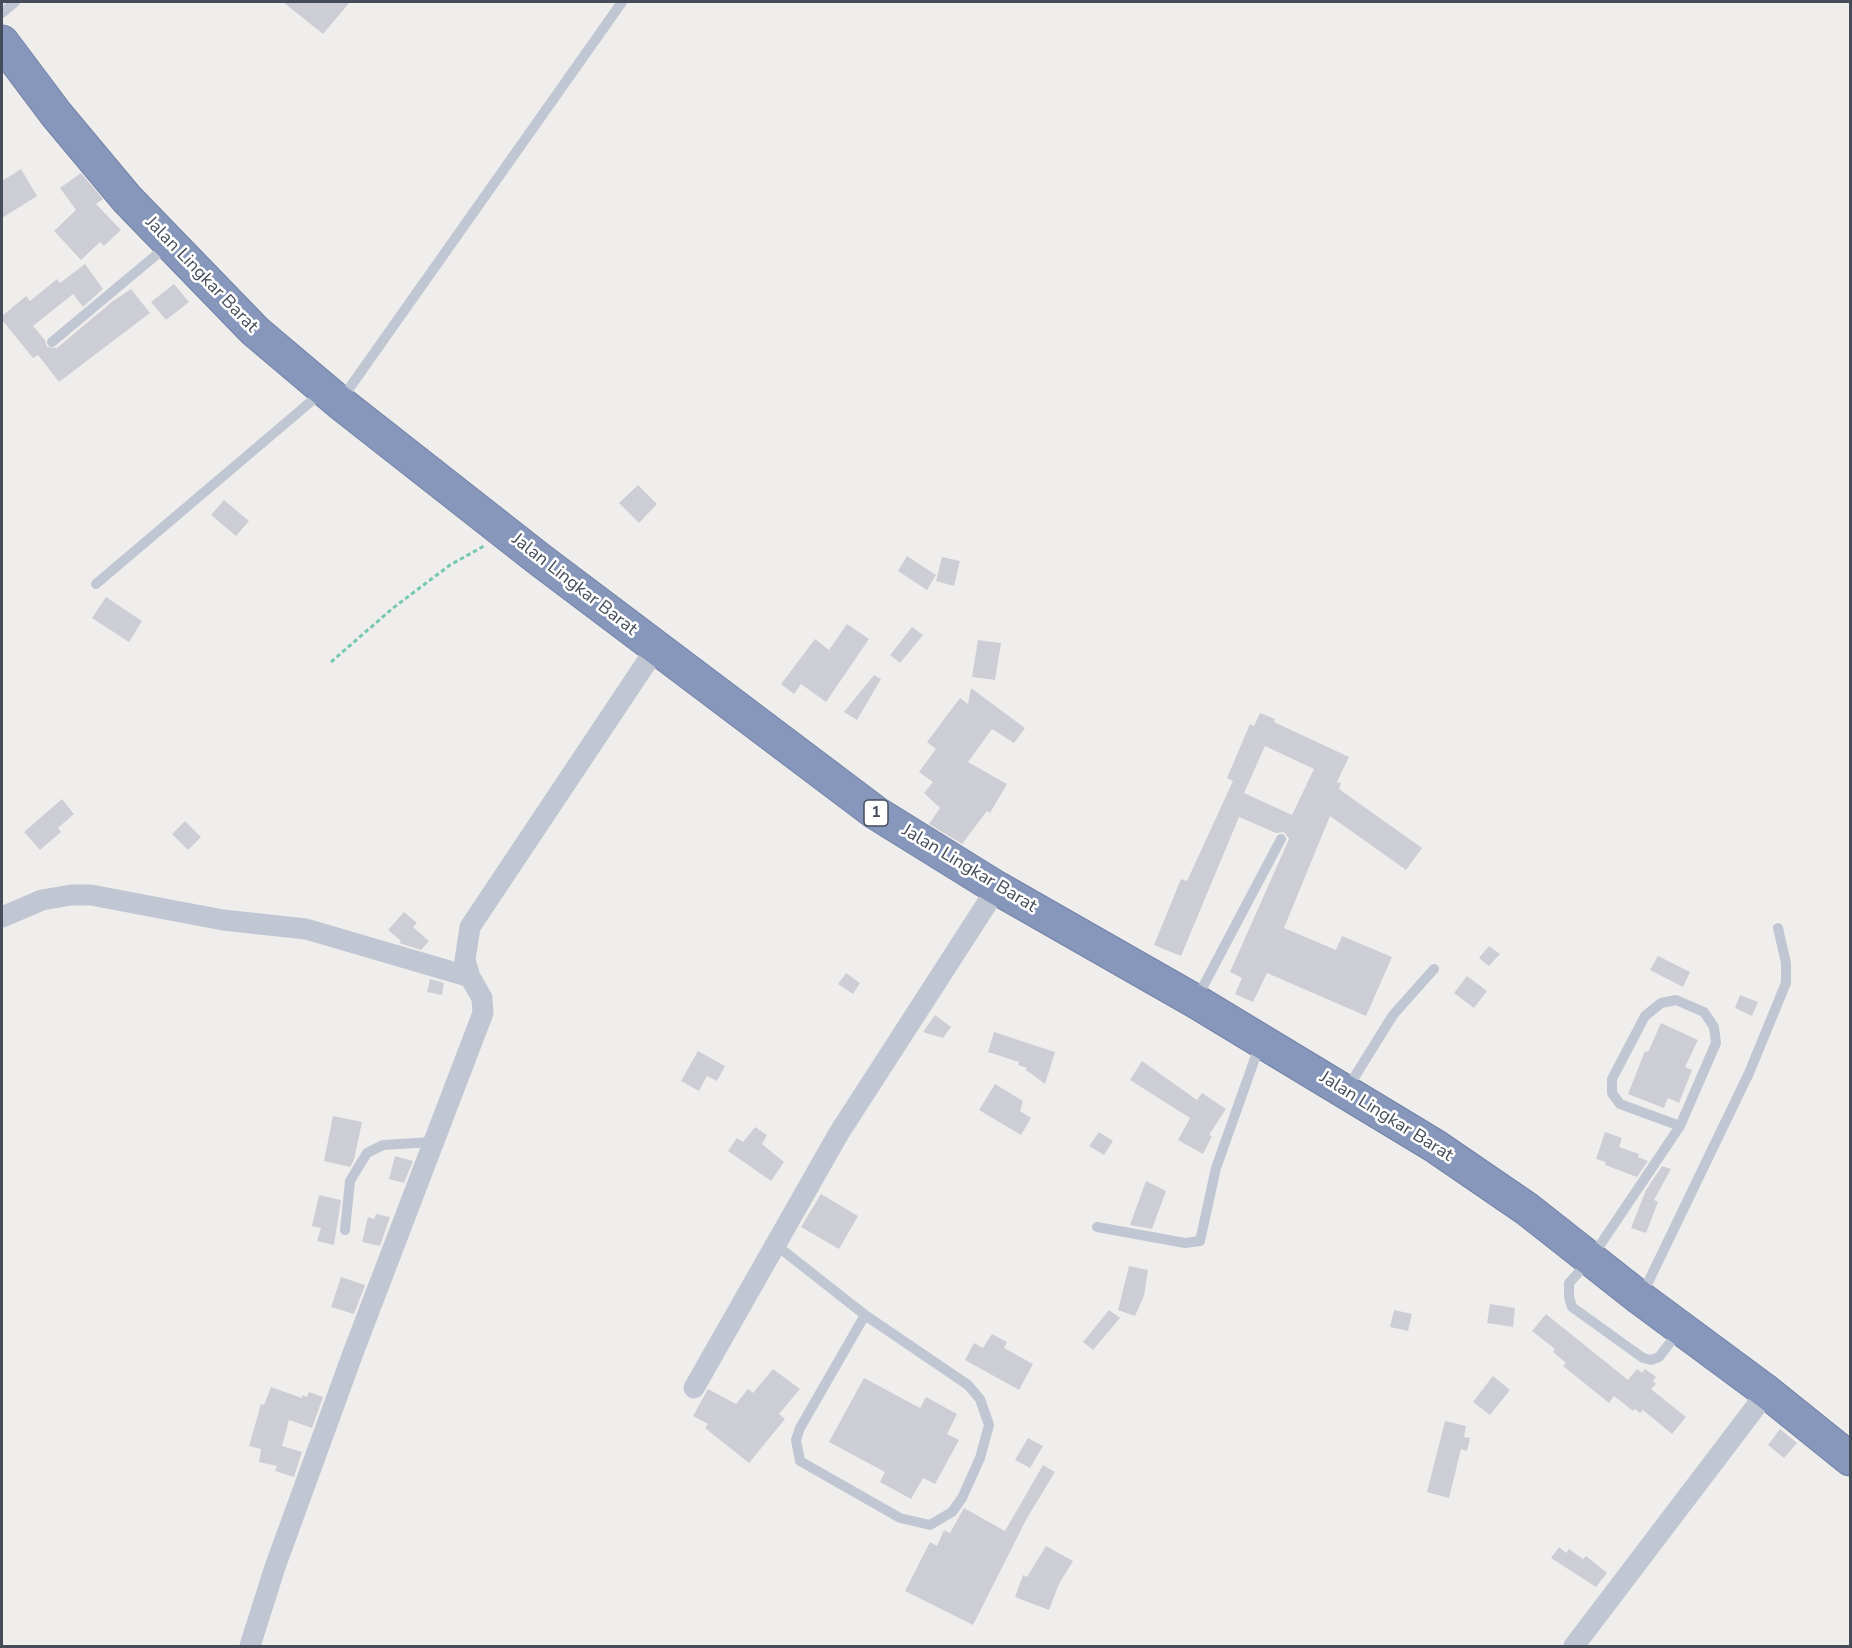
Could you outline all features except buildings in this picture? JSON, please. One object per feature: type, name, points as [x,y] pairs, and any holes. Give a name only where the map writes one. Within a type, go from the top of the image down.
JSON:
[{"type":"highway","name":"Jalan Lingkar Barat","points":[[2,42],[99,165],[255,332],[331,396],[656,648],[876,813],[997,888],[1195,1001],[1435,1146],[1527,1209],[1590,1260],[1767,1392],[1851,1459]]},
{"type":"street","points":[[250,1647],[279,1556],[432,1142],[483,1013],[482,998],[470,977],[465,960],[470,927],[656,648]]},
{"type":"street","points":[[694,1388],[839,1133],[997,888]]},
{"type":"street","points":[[2,917],[42,900],[91,895],[223,920],[306,929],[470,977]]},
{"type":"street","points":[[1574,1647],[1767,1392]]},
{"type":"lane","points":[[2,14],[15,2]]},
{"type":"lane","points":[[96,584],[331,396],[622,2]]},
{"type":"lane","points":[[52,342],[170,243]]},
{"type":"lane","points":[[1195,1001],[1281,839]]},
{"type":"lane","points":[[1640,1298],[1749,1073],[1786,983],[1786,963],[1778,928]]},
{"type":"lane","points":[[1345,1092],[1393,1015],[1434,969]]},
{"type":"lane","points":[[1680,1126],[1620,1104],[1612,1094],[1612,1079],[1645,1016],[1661,1003],[1676,1000],[1704,1011],[1714,1027],[1716,1043],[1680,1126],[1590,1260],[1569,1283],[1569,1297],[1572,1307],[1643,1358],[1651,1360],[1659,1357],[1681,1329]]},
{"type":"lane","points":[[1096,1227],[1185,1243],[1200,1241],[1216,1168],[1261,1041]]},
{"type":"lane","points":[[345,1230],[350,1181],[367,1153],[383,1144],[432,1142]]},
{"type":"lane","points":[[776,1245],[865,1315],[968,1385],[980,1399],[989,1425],[986,1442],[962,1498],[952,1512],[930,1525],[900,1518],[807,1467],[800,1461],[797,1453],[796,1440],[800,1428],[865,1315]]},
{"type":"path","points":[[331,662],[393,608],[450,565],[507,533]]}]
